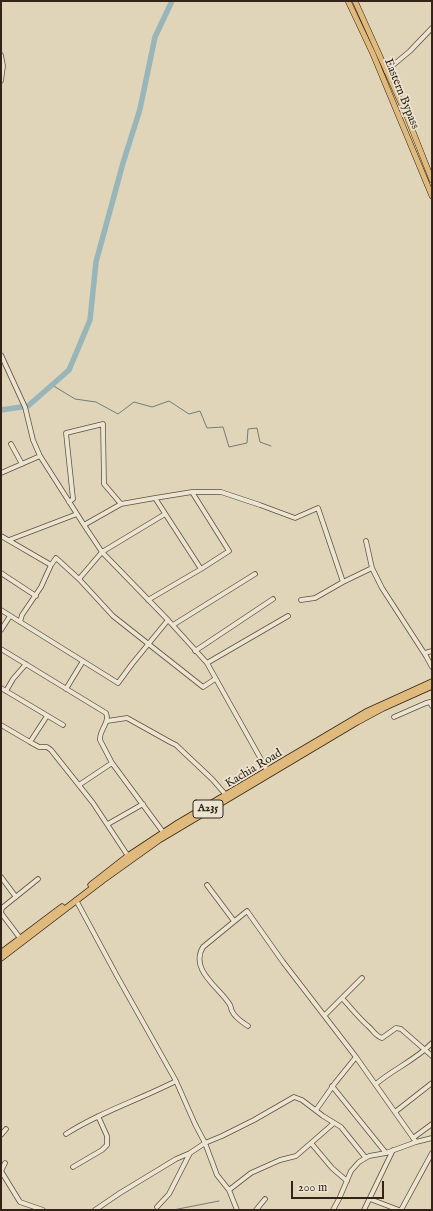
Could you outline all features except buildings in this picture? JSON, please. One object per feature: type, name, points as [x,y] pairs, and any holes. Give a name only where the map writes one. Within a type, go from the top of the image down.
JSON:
[{"type":"highway","name":"Kachia Road","points":[[1,958],[76,900],[159,840],[366,712],[432,682]]},
{"type":"highway","name":"Kachia Road","points":[[1,953],[128,856],[163,832],[267,770],[288,760],[370,714],[432,686]]},
{"type":"main road","name":"Eastern Bypass","points":[[348,1],[373,54],[432,196]]},
{"type":"main road","name":"Eastern Bypass","points":[[354,1],[406,114],[432,180]]},
{"type":"street","points":[[386,71],[410,51],[432,28]]},
{"type":"street","points":[[1,55],[3,66],[1,78]]},
{"type":"street","points":[[1,355],[24,406],[33,440],[40,456],[69,502],[102,552],[173,625],[207,663],[267,770]]},
{"type":"street","points":[[69,502],[73,498],[66,433],[103,424],[104,484],[121,504]]},
{"type":"street","points":[[10,444],[22,464]]},
{"type":"street","points":[[1,473],[40,456]]},
{"type":"street","points":[[148,600],[229,551],[192,492]]},
{"type":"street","points":[[84,525],[121,504],[192,492],[221,492],[295,518],[318,508],[343,582]]},
{"type":"street","points":[[155,498],[201,569]]},
{"type":"street","points":[[9,540],[77,514]]},
{"type":"street","points":[[79,579],[102,552],[165,514]]},
{"type":"street","points":[[1,536],[51,565]]},
{"type":"street","points":[[366,541],[372,568],[390,601],[432,668]]},
{"type":"street","points":[[20,622],[22,615],[36,596],[56,558],[79,579],[113,616],[203,687],[215,679]]},
{"type":"street","points":[[301,600],[315,598],[372,568]]},
{"type":"street","points":[[1,573],[36,596]]},
{"type":"street","points":[[173,625],[255,574]]},
{"type":"street","points":[[390,601],[395,598]]},
{"type":"street","points":[[195,650],[273,599]]},
{"type":"street","points":[[1,610],[118,683],[168,620]]},
{"type":"street","points":[[1,630],[11,617],[22,615]]},
{"type":"street","points":[[207,663],[288,616]]},
{"type":"street","points":[[1,649],[106,713],[107,721],[100,738],[112,763],[163,832]]},
{"type":"street","points":[[424,653],[432,651]]},
{"type":"street","points":[[66,689],[83,661]]},
{"type":"street","points":[[6,691],[26,664]]},
{"type":"street","points":[[1,688],[62,725]]},
{"type":"street","points":[[394,717],[426,703],[430,702],[432,706]]},
{"type":"street","points":[[30,742],[47,716]]},
{"type":"street","points":[[107,721],[122,718],[132,720],[176,745],[226,794]]},
{"type":"street","points":[[1,724],[39,747],[49,747],[108,824],[128,856]]},
{"type":"street","points":[[79,785],[112,763]]},
{"type":"street","points":[[108,824],[143,804]]},
{"type":"street","points":[[1,877],[16,897]]},
{"type":"street","points":[[20,938],[1,913],[2,908],[38,879]]},
{"type":"street","points":[[207,885],[234,921]]},
{"type":"street","points":[[76,900],[176,1081],[205,1143],[217,1175],[228,1190],[237,1210]]},
{"type":"street","points":[[248,1026],[239,1020],[232,1012],[230,1005],[205,976],[199,960],[199,953],[203,947],[247,911],[283,962],[325,1015],[376,1084],[416,1142]]},
{"type":"street","points":[[325,1015],[362,978]]},
{"type":"street","points":[[342,998],[362,1022],[369,1026],[378,1037],[382,1038],[396,1028],[401,1029],[432,1056]]},
{"type":"street","points":[[376,1084],[387,1074],[425,1050],[432,1043]]},
{"type":"street","points":[[316,1110],[332,1086],[356,1057]]},
{"type":"street","points":[[66,1134],[98,1116],[176,1081]]},
{"type":"street","points":[[395,1112],[432,1082]]},
{"type":"street","points":[[332,1086],[386,1153]]},
{"type":"street","points":[[95,1210],[176,1159],[190,1153],[205,1143],[254,1120],[294,1097],[299,1097],[323,1116],[341,1127],[365,1157]]},
{"type":"street","points":[[73,1167],[102,1150],[107,1145],[107,1136],[98,1116]]},
{"type":"street","points":[[228,1190],[250,1173],[280,1160],[296,1156],[334,1123]]},
{"type":"street","points":[[413,1138],[432,1124]]},
{"type":"street","points":[[1,1135],[6,1129]]},
{"type":"street","points":[[333,1210],[351,1171],[365,1157],[386,1153],[432,1138]]},
{"type":"street","points":[[311,1143],[332,1168],[347,1181]]},
{"type":"street","points":[[364,1210],[393,1150]]},
{"type":"street","points":[[157,1207],[169,1194],[190,1153]]},
{"type":"street","points":[[370,1199],[400,1210],[432,1154]]},
{"type":"street","points":[[5,1163],[1,1171],[20,1202],[43,1210]]},
{"type":"street","points":[[256,1210],[265,1199]]},
{"type":"waterway","points":[[1,410],[28,406],[69,370],[90,320],[96,262],[123,163],[140,109],[155,37],[172,1]]},
{"type":"waterway","points":[[52,385],[75,399],[96,402],[118,414],[134,402],[152,407],[169,401],[189,414],[200,411],[207,428],[223,427],[229,447],[247,443],[248,429],[257,428],[260,442],[271,446]]},
{"type":"waterway","points":[[173,1210],[219,1201]]}]
